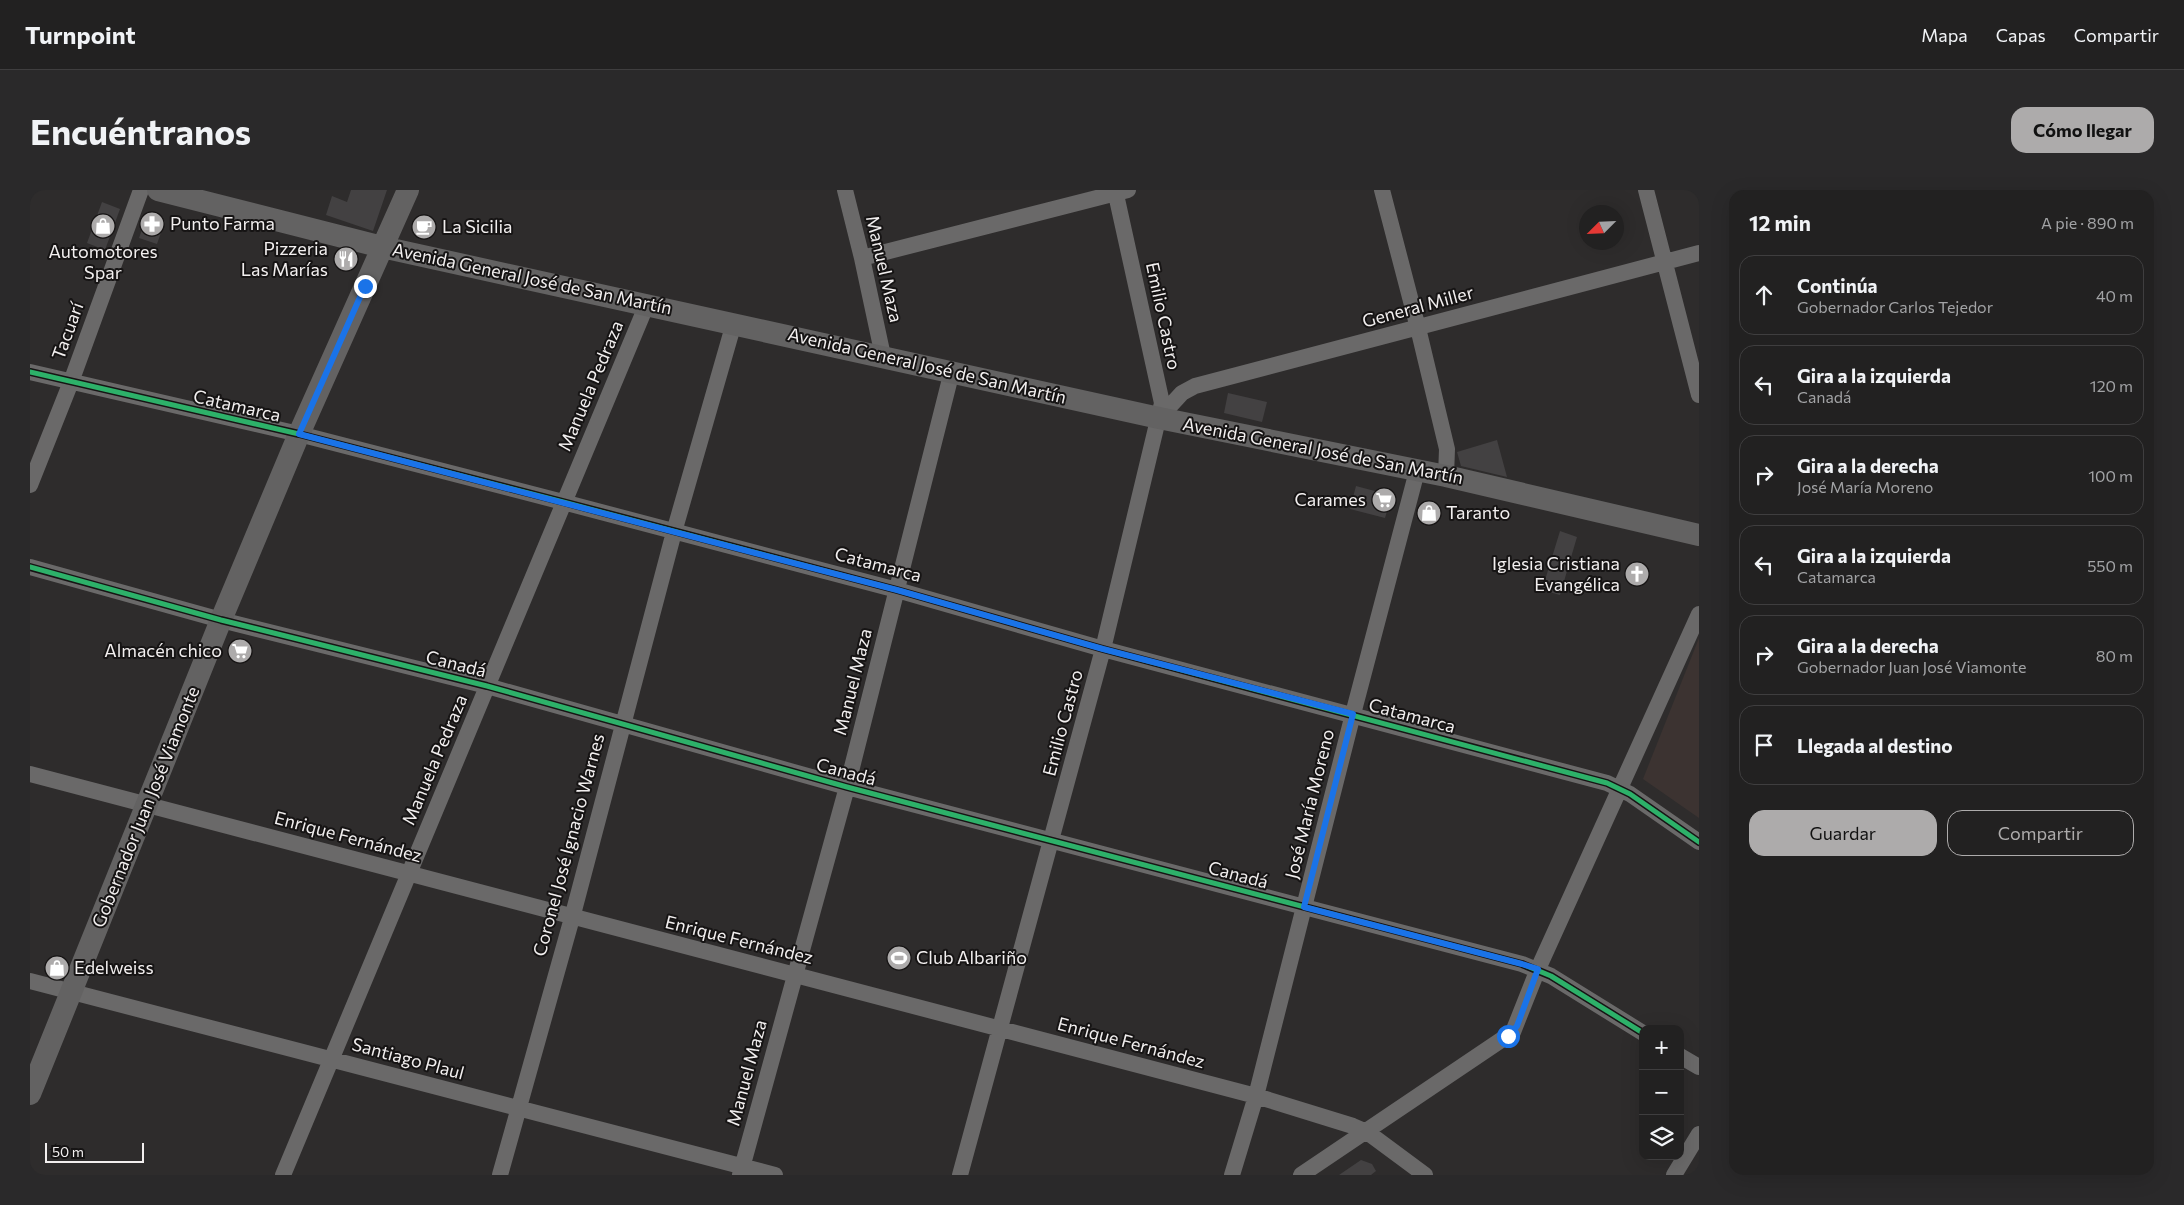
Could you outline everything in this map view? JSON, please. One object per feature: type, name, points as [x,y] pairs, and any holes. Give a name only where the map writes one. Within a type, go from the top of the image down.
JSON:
[{"type":"main road","name":"Avenida General José de San Martín","points":[[158,190],[382,247],[1159,418],[1446,476],[1699,535]]},
{"type":"main road","name":"Gobernador Juan José Viamonte","points":[[30,1094],[221,620],[299,434],[408,190]]},
{"type":"street","name":"Tacuarí","points":[[30,484],[71,382],[141,190]]},
{"type":"street","name":"Manuel Maza","points":[[845,190],[883,356]]},
{"type":"street","points":[[1382,190],[1447,449],[1446,476]]},
{"type":"street","points":[[1646,190],[1699,395]]},
{"type":"street","points":[[862,258],[1119,191]]},
{"type":"street","name":"Emilio Castro","points":[[960,1175],[1103,649],[1162,403],[1119,191]]},
{"type":"street","name":"General Miller","points":[[1159,418],[1182,393],[1194,386],[1699,253]]},
{"type":"street","name":"Manuela Pedraza","points":[[283,1175],[647,304]]},
{"type":"street","name":"Coronel José Ignacio Warnes","points":[[500,1175],[572,918],[674,532],[734,324]]},
{"type":"street","name":"Catamarca","points":[[30,372],[299,434],[563,502],[897,590],[1103,649],[1353,714],[1620,788],[1699,842]]},
{"type":"street","name":"Manuel Maza","points":[[741,1170],[847,787],[952,372]]},
{"type":"street","name":"José María Moreno","points":[[1232,1175],[1256,1096],[1417,471]]},
{"type":"street","name":"Canadá","points":[[30,567],[221,620],[487,686],[847,787],[1052,839],[1522,964],[1538,969],[1639,1030]]},
{"type":"street","points":[[1301,1175],[1513,1032],[1538,969],[1699,614]]},
{"type":"street","name":"Enrique Fernández","points":[[30,774],[572,918],[795,974],[1256,1096],[1367,1132],[1425,1175]]},
{"type":"street","name":"Santiago Plaul","points":[[30,981],[332,1059],[741,1170],[775,1175]]},
{"type":"street","points":[[1684,1058],[1699,1067]]},
{"type":"street","points":[[1674,1175],[1699,1134]]},
{"type":"shaded area","points":[[1699,638],[1699,818],[1643,779]]},
{"type":"building","points":[[351,190],[387,190],[373,231],[326,215],[332,196],[347,202]]},
{"type":"building","name":"Automotores Spar","points":[[102,202],[120,209],[105,250],[87,243]]},
{"type":"building","points":[[154,217],[165,221],[157,244],[139,238],[146,218]]},
{"type":"building","points":[[1228,393],[1267,402],[1262,422],[1224,413]]},
{"type":"building","points":[[1497,440],[1507,477],[1461,466],[1457,452]]},
{"type":"building","points":[[1356,486],[1386,494],[1390,501],[1385,518],[1350,509]]},
{"type":"building","name":"Taranto","points":[[1426,504],[1441,508],[1437,523],[1416,517],[1419,508]]},
{"type":"building","points":[[1560,531],[1577,537],[1560,595],[1542,590]]},
{"type":"building","points":[[1361,1160],[1372,1164],[1376,1171],[1371,1175],[1339,1175]]},
{"type":"cycle path","points":[[30,372],[299,434],[563,502],[897,590],[1103,649],[1607,783],[1630,794],[1699,842]]},
{"type":"cycle path","points":[[30,567],[221,620],[487,686],[847,787],[1522,964],[1551,976],[1639,1031]]},
{"type":"place","name":"Punto Farma","points":[[152,224]]},
{"type":"place","name":"Automotores Spar","points":[[103,226]]},
{"type":"place","name":"La Sicilia","points":[[424,227]]},
{"type":"place","name":"Pizzeria Las Marías","points":[[346,259]]},
{"type":"place","name":"Carames","points":[[1384,500]]},
{"type":"place","name":"Taranto","points":[[1429,513]]},
{"type":"place","name":"Iglesia Cristiana Evangélica","points":[[1637,574]]},
{"type":"place","name":"Almacén chico","points":[[240,651]]},
{"type":"place","name":"Club Albariño","points":[[899,958]]},
{"type":"place","name":"Edelweiss","points":[[57,968]]},
{"type":"route","points":[[365,286],[299,434],[897,590],[1103,649],[1353,714],[1304,907],[1538,969],[1517,1026],[1508,1036]]}]
